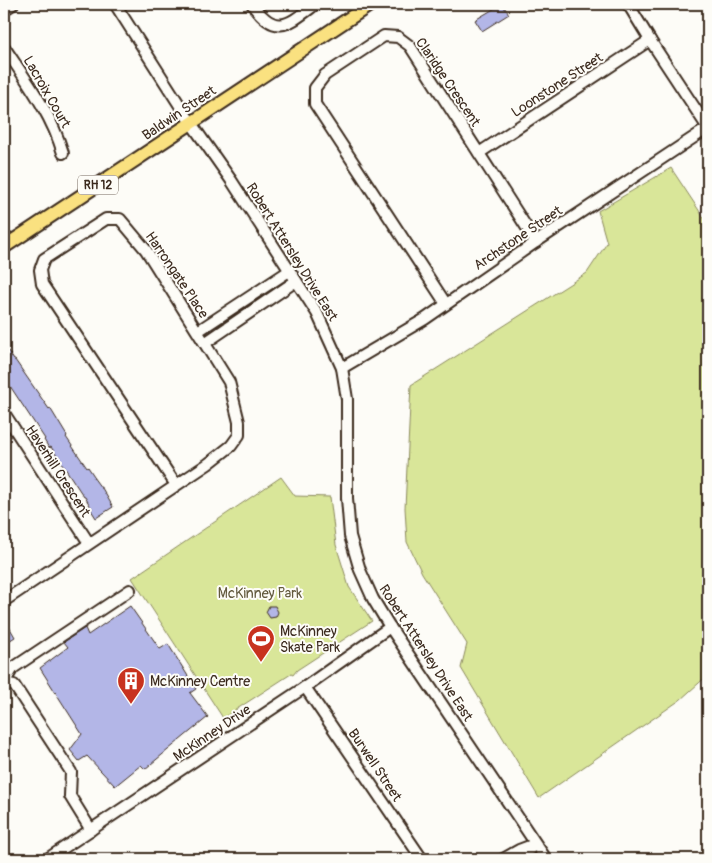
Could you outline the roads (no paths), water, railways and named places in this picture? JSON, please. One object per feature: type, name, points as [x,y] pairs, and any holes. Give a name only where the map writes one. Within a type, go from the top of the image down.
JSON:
[{"type":"main road","name":"Baldwin Street","points":[[4,247],[371,4]]},
{"type":"street","points":[[4,10],[13,4]]},
{"type":"street","name":"Robert Attersley Drive East","points":[[115,4],[191,123],[236,187],[317,313],[342,368],[347,399],[347,498],[350,536],[360,570],[373,599],[390,627],[546,859]]},
{"type":"street","points":[[252,4],[268,22],[277,25],[286,24],[316,4]]},
{"type":"street","points":[[628,4],[708,128]]},
{"type":"street","name":"Claridge Crescent","points":[[446,304],[315,104],[315,88],[325,75],[384,36],[398,37],[410,46],[536,242]]},
{"type":"street","name":"Loonstone Street","points":[[479,153],[650,40]]},
{"type":"street","name":"Lacroix Court","points":[[4,46],[50,118],[63,153]]},
{"type":"street","name":"Archstone Street","points":[[342,368],[425,319],[536,242],[708,128]]},
{"type":"street","name":"Harrongate Place","points":[[4,601],[208,464],[231,446],[238,435],[239,422],[229,382],[205,342],[146,250],[120,220],[106,219],[44,259],[40,270],[42,284],[176,485]]},
{"type":"street","points":[[198,331],[289,271]]},
{"type":"street","points":[[205,342],[296,281]]},
{"type":"street","name":"Haverhill Crescent","points":[[4,413],[89,543]]},
{"type":"street","points":[[91,830],[70,796],[71,772],[14,685],[4,683],[13,668],[130,590]]},
{"type":"street","name":"McKinney Drive","points":[[47,859],[305,687],[390,627]]},
{"type":"street","name":"Burwell Street","points":[[305,687],[422,859]]},
{"type":"street","points":[[503,859],[518,850],[535,844]]},
{"type":"street","points":[[520,859],[535,844]]},
{"type":"place","name":"McKinney Skate Park","points":[[261,663]]},
{"type":"place","name":"McKinney Centre","points":[[131,705]]},
{"type":"park label","name":"McKinney Park","points":[[260,593]]}]
